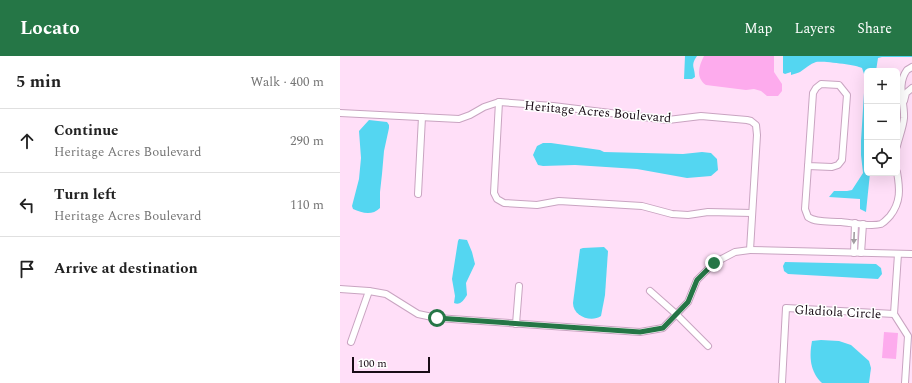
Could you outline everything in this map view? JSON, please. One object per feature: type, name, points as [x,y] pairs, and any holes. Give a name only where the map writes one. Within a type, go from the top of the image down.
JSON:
[{"type":"street","points":[[899,140],[903,125],[901,83],[906,70],[912,67]]},
{"type":"street","points":[[808,166],[832,167],[838,165],[842,160],[847,96],[839,85],[821,84],[813,92],[805,209],[808,217],[816,220],[863,224],[882,223],[893,212],[897,205],[899,193],[898,176]]},
{"type":"street","points":[[903,103],[906,93],[912,88]]},
{"type":"street","points":[[499,102],[494,193],[497,199],[504,203],[537,205],[559,201],[642,206],[672,214],[688,215],[708,212],[752,213]]},
{"type":"street","name":"Heritage Acres Boulevard","points":[[340,113],[459,119],[484,107],[499,102],[553,106],[668,120],[701,116],[751,121],[756,125],[757,135],[750,250]]},
{"type":"street","points":[[418,194],[422,117]]},
{"type":"street","points":[[854,253],[855,223]]},
{"type":"street","points":[[861,253],[863,224]]},
{"type":"street","points":[[340,289],[386,294],[418,314],[437,318],[640,332],[663,328],[688,302],[697,280],[714,263],[735,252],[750,250],[912,254]]},
{"type":"street","points":[[898,254],[894,314],[908,336],[905,383]]},
{"type":"street","points":[[516,324],[519,286]]},
{"type":"street","points":[[351,342],[369,291]]},
{"type":"street","points":[[650,291],[676,314],[708,346]]},
{"type":"street","name":"Gladiola Circle","points":[[782,383],[786,308],[894,314]]},
{"type":"shaded area","points":[[704,56],[774,56],[774,72],[782,84],[782,91],[778,96],[767,96],[761,91],[754,89],[746,90],[706,85],[699,75]]},
{"type":"shaded area","points":[[884,332],[898,333],[896,359],[882,358]]},
{"type":"water","points":[[685,56],[697,56],[693,64],[695,77],[692,79],[684,79]]},
{"type":"water","points":[[783,56],[912,56],[878,58],[876,68],[864,68],[864,74],[862,68],[826,62],[816,62],[800,72],[791,75],[791,72],[785,74],[783,73]]},
{"type":"water","points":[[864,93],[864,176],[870,176],[866,212],[860,209],[860,199],[829,197],[834,191],[852,190],[863,173],[861,141]]},
{"type":"water","points":[[369,120],[387,122],[389,128],[384,151],[380,208],[377,211],[367,213],[353,209],[352,206],[359,179],[361,158],[359,131]]},
{"type":"water","points":[[543,143],[600,150],[604,152],[683,154],[702,152],[711,153],[717,159],[718,170],[711,176],[687,178],[637,169],[575,165],[543,166],[538,165],[533,155],[537,146]]},
{"type":"water","points":[[459,239],[467,240],[475,264],[466,283],[467,295],[462,302],[456,304],[454,303],[455,296],[452,279]]},
{"type":"water","points":[[604,247],[608,251],[605,295],[601,316],[592,319],[583,317],[576,312],[573,303],[580,249]]},
{"type":"water","points":[[785,262],[876,264],[881,268],[882,274],[878,279],[788,274],[784,271],[783,266]]},
{"type":"water","points":[[812,341],[839,341],[851,345],[869,361],[871,368],[869,383],[822,383],[815,374],[811,364]]},
{"type":"route","points":[[437,318],[640,332],[663,328],[688,302],[697,280],[714,263]]}]
